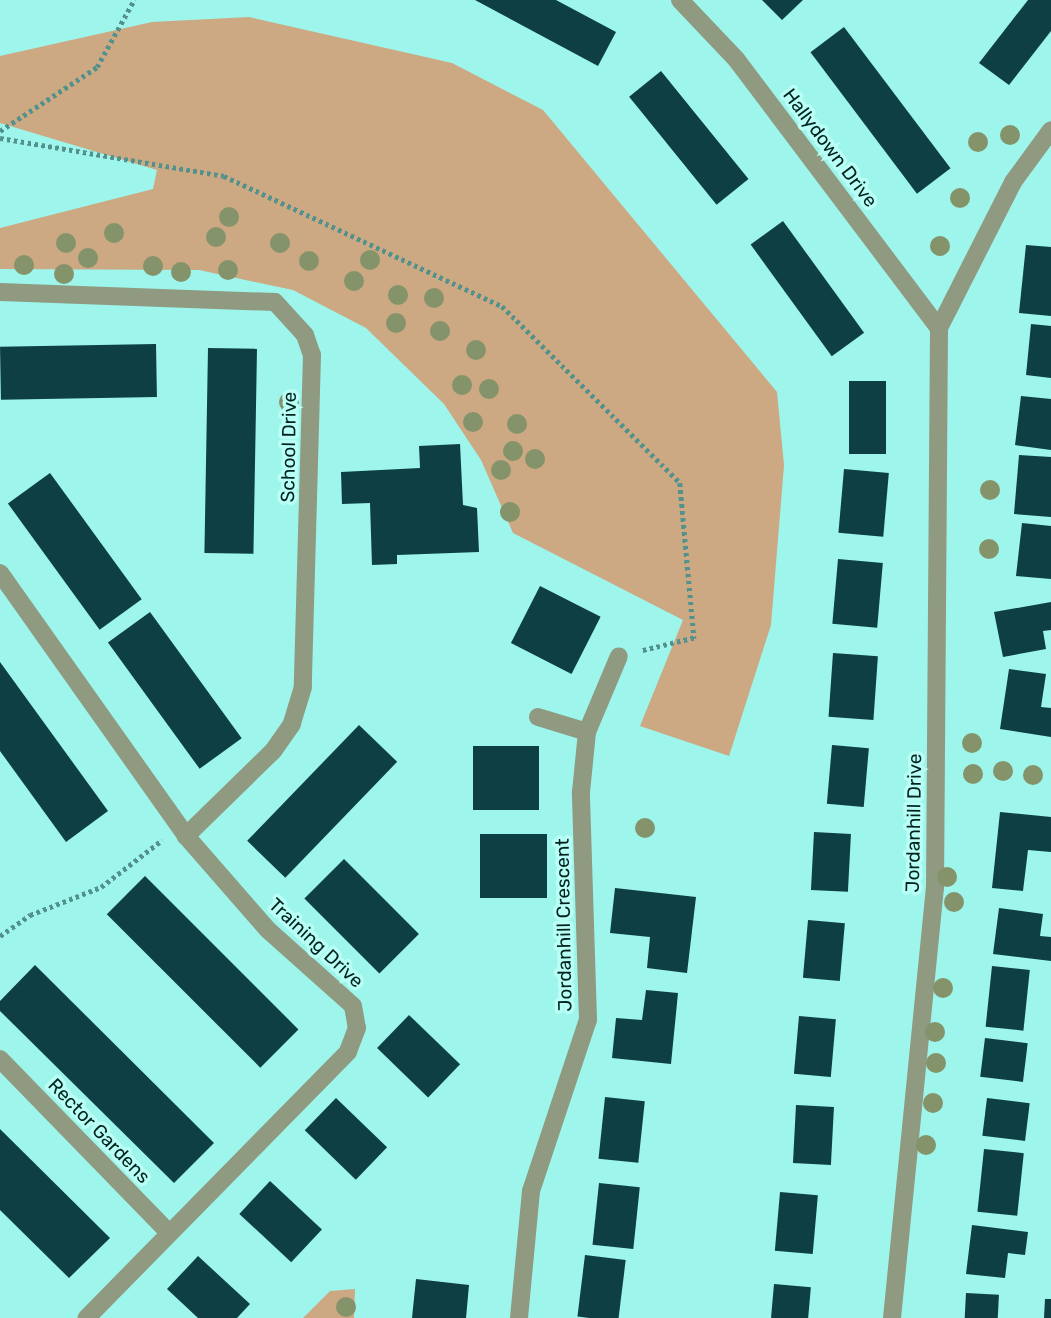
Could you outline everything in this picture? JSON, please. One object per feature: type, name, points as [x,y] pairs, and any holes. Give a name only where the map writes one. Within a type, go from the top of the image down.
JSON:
[{"type":"street","name":"Hallydown Drive","points":[[680,0],[736,60],[939,328]]},
{"type":"street","points":[[939,328],[1013,182],[1051,130]]},
{"type":"street","name":"School Drive","points":[[0,292],[275,302],[306,335],[312,355],[303,687],[292,724],[273,751],[182,831]]},
{"type":"street","name":"Jordanhill Drive","points":[[892,1318],[935,888],[939,328]]},
{"type":"street","name":"Training Drive","points":[[0,573],[182,831],[267,929],[353,1006],[357,1028],[348,1052],[168,1232],[87,1318]]},
{"type":"street","name":"Jordanhill Crescent","points":[[519,1318],[531,1191],[588,1020],[581,792],[587,732],[619,656]]},
{"type":"street","points":[[538,717],[587,732]]},
{"type":"street","name":"Rector Gardens","points":[[0,1059],[168,1232]]},
{"type":"path","points":[[0,131],[97,67],[134,0]]},
{"type":"path","points":[[0,138],[224,176],[502,306],[680,483],[694,638],[619,656]]},
{"type":"path","points":[[0,936],[30,915],[101,887],[182,831]]},
{"type":"shaded area","points":[[249,17],[452,63],[543,110],[777,392],[784,465],[771,625],[729,756],[640,726],[683,620],[513,533],[481,460],[444,404],[366,328],[293,290],[199,270],[0,269],[0,228],[153,189],[157,170],[0,123],[0,56],[152,22]]},
{"type":"shaded area","points":[[355,1289],[354,1318],[303,1318],[330,1291]]},
{"type":"building","points":[[475,0],[556,0],[616,32],[598,66]]},
{"type":"building","points":[[762,0],[803,0],[782,20]]},
{"type":"building","points":[[1028,0],[1051,0],[1051,31],[1009,85],[979,63]]},
{"type":"building","points":[[844,27],[951,168],[917,194],[810,52]]},
{"type":"building","points":[[661,71],[748,179],[717,205],[629,97]]},
{"type":"building","points":[[783,221],[864,333],[832,356],[751,245]]},
{"type":"building","points":[[1026,245],[1051,247],[1051,316],[1019,313]]},
{"type":"building","points":[[1031,324],[1051,326],[1051,378],[1026,375]]},
{"type":"building","points":[[156,344],[157,397],[1,400],[0,347]]},
{"type":"building","points":[[208,348],[257,349],[253,554],[204,553]]},
{"type":"building","points":[[849,381],[886,381],[886,454],[849,454]]},
{"type":"building","points":[[1021,396],[1051,399],[1051,450],[1015,445]]},
{"type":"building","points":[[460,444],[463,505],[477,508],[479,552],[397,555],[397,564],[372,565],[370,503],[342,504],[341,472],[420,468],[419,446]]},
{"type":"building","points":[[1019,455],[1051,457],[1051,517],[1014,514]]},
{"type":"building","points":[[844,469],[889,473],[883,537],[838,533]]},
{"type":"building","points":[[50,473],[142,599],[100,630],[8,504]]},
{"type":"building","points":[[1022,523],[1051,526],[1051,579],[1016,576]]},
{"type":"building","points":[[838,559],[883,563],[877,628],[832,624]]},
{"type":"building","points":[[540,586],[601,617],[572,674],[511,643]]},
{"type":"building","points":[[1051,602],[1051,630],[1043,631],[1046,649],[1003,657],[994,612]]},
{"type":"building","points":[[150,612],[242,738],[200,769],[108,643]]},
{"type":"building","points":[[833,653],[878,656],[873,720],[829,717]]},
{"type":"building","points":[[0,662],[108,811],[66,842],[0,751]]},
{"type":"building","points":[[1009,669],[1046,674],[1041,707],[1051,708],[1051,737],[1000,729]]},
{"type":"building","points":[[359,725],[397,762],[285,878],[247,841]]},
{"type":"building","points":[[832,745],[869,748],[864,807],[827,804]]},
{"type":"building","points":[[473,746],[539,746],[539,810],[473,810]]},
{"type":"building","points":[[1000,812],[1051,817],[1051,852],[1028,850],[1023,891],[992,888]]},
{"type":"building","points":[[814,832],[851,834],[848,892],[811,890]]},
{"type":"building","points":[[480,834],[547,834],[547,898],[480,898]]},
{"type":"building","points":[[344,859],[419,934],[379,974],[304,899]]},
{"type":"building","points":[[145,876],[298,1029],[260,1068],[107,914]]},
{"type":"building","points":[[615,888],[696,897],[687,973],[647,968],[650,937],[610,933]]},
{"type":"building","points":[[999,908],[1043,914],[1040,936],[1051,937],[1051,961],[993,954]]},
{"type":"building","points":[[808,920],[845,923],[840,981],[803,978]]},
{"type":"building","points":[[35,965],[214,1143],[174,1183],[0,1011],[0,1001]]},
{"type":"building","points":[[992,966],[1030,970],[1023,1031],[986,1027]]},
{"type":"building","points":[[646,990],[678,993],[671,1064],[612,1058],[616,1018],[642,1020]]},
{"type":"building","points":[[409,1015],[460,1064],[428,1097],[377,1048]]},
{"type":"building","points":[[799,1016],[836,1019],[831,1077],[794,1074]]},
{"type":"building","points":[[985,1038],[1028,1043],[1023,1082],[980,1077]]},
{"type":"building","points":[[605,1097],[645,1101],[638,1163],[599,1159]]},
{"type":"building","points":[[336,1098],[387,1147],[356,1180],[305,1130]]},
{"type":"building","points":[[987,1098],[1030,1103],[1025,1141],[982,1136]]},
{"type":"building","points":[[796,1105],[834,1107],[831,1165],[793,1163]]},
{"type":"building","points":[[0,1129],[110,1238],[69,1278],[0,1210]]},
{"type":"building","points":[[984,1149],[1024,1153],[1017,1216],[977,1212]]},
{"type":"building","points":[[270,1181],[322,1229],[291,1262],[239,1214]]},
{"type":"building","points":[[599,1183],[640,1187],[633,1249],[593,1245]]},
{"type":"building","points":[[780,1192],[818,1195],[813,1254],[775,1251]]},
{"type":"building","points":[[972,1225],[1028,1232],[1025,1255],[1008,1253],[1005,1278],[966,1274]]},
{"type":"building","points":[[585,1255],[626,1260],[619,1318],[577,1317]]},
{"type":"building","points":[[198,1256],[250,1304],[237,1318],[198,1318],[167,1289]]},
{"type":"building","points":[[416,1279],[469,1285],[466,1318],[412,1318]]},
{"type":"building","points":[[774,1284],[811,1287],[808,1318],[771,1318]]},
{"type":"building","points":[[966,1293],[999,1295],[998,1318],[965,1318]]},
{"type":"building","points":[[1045,1299],[1051,1299],[1051,1318],[1044,1318]]}]
